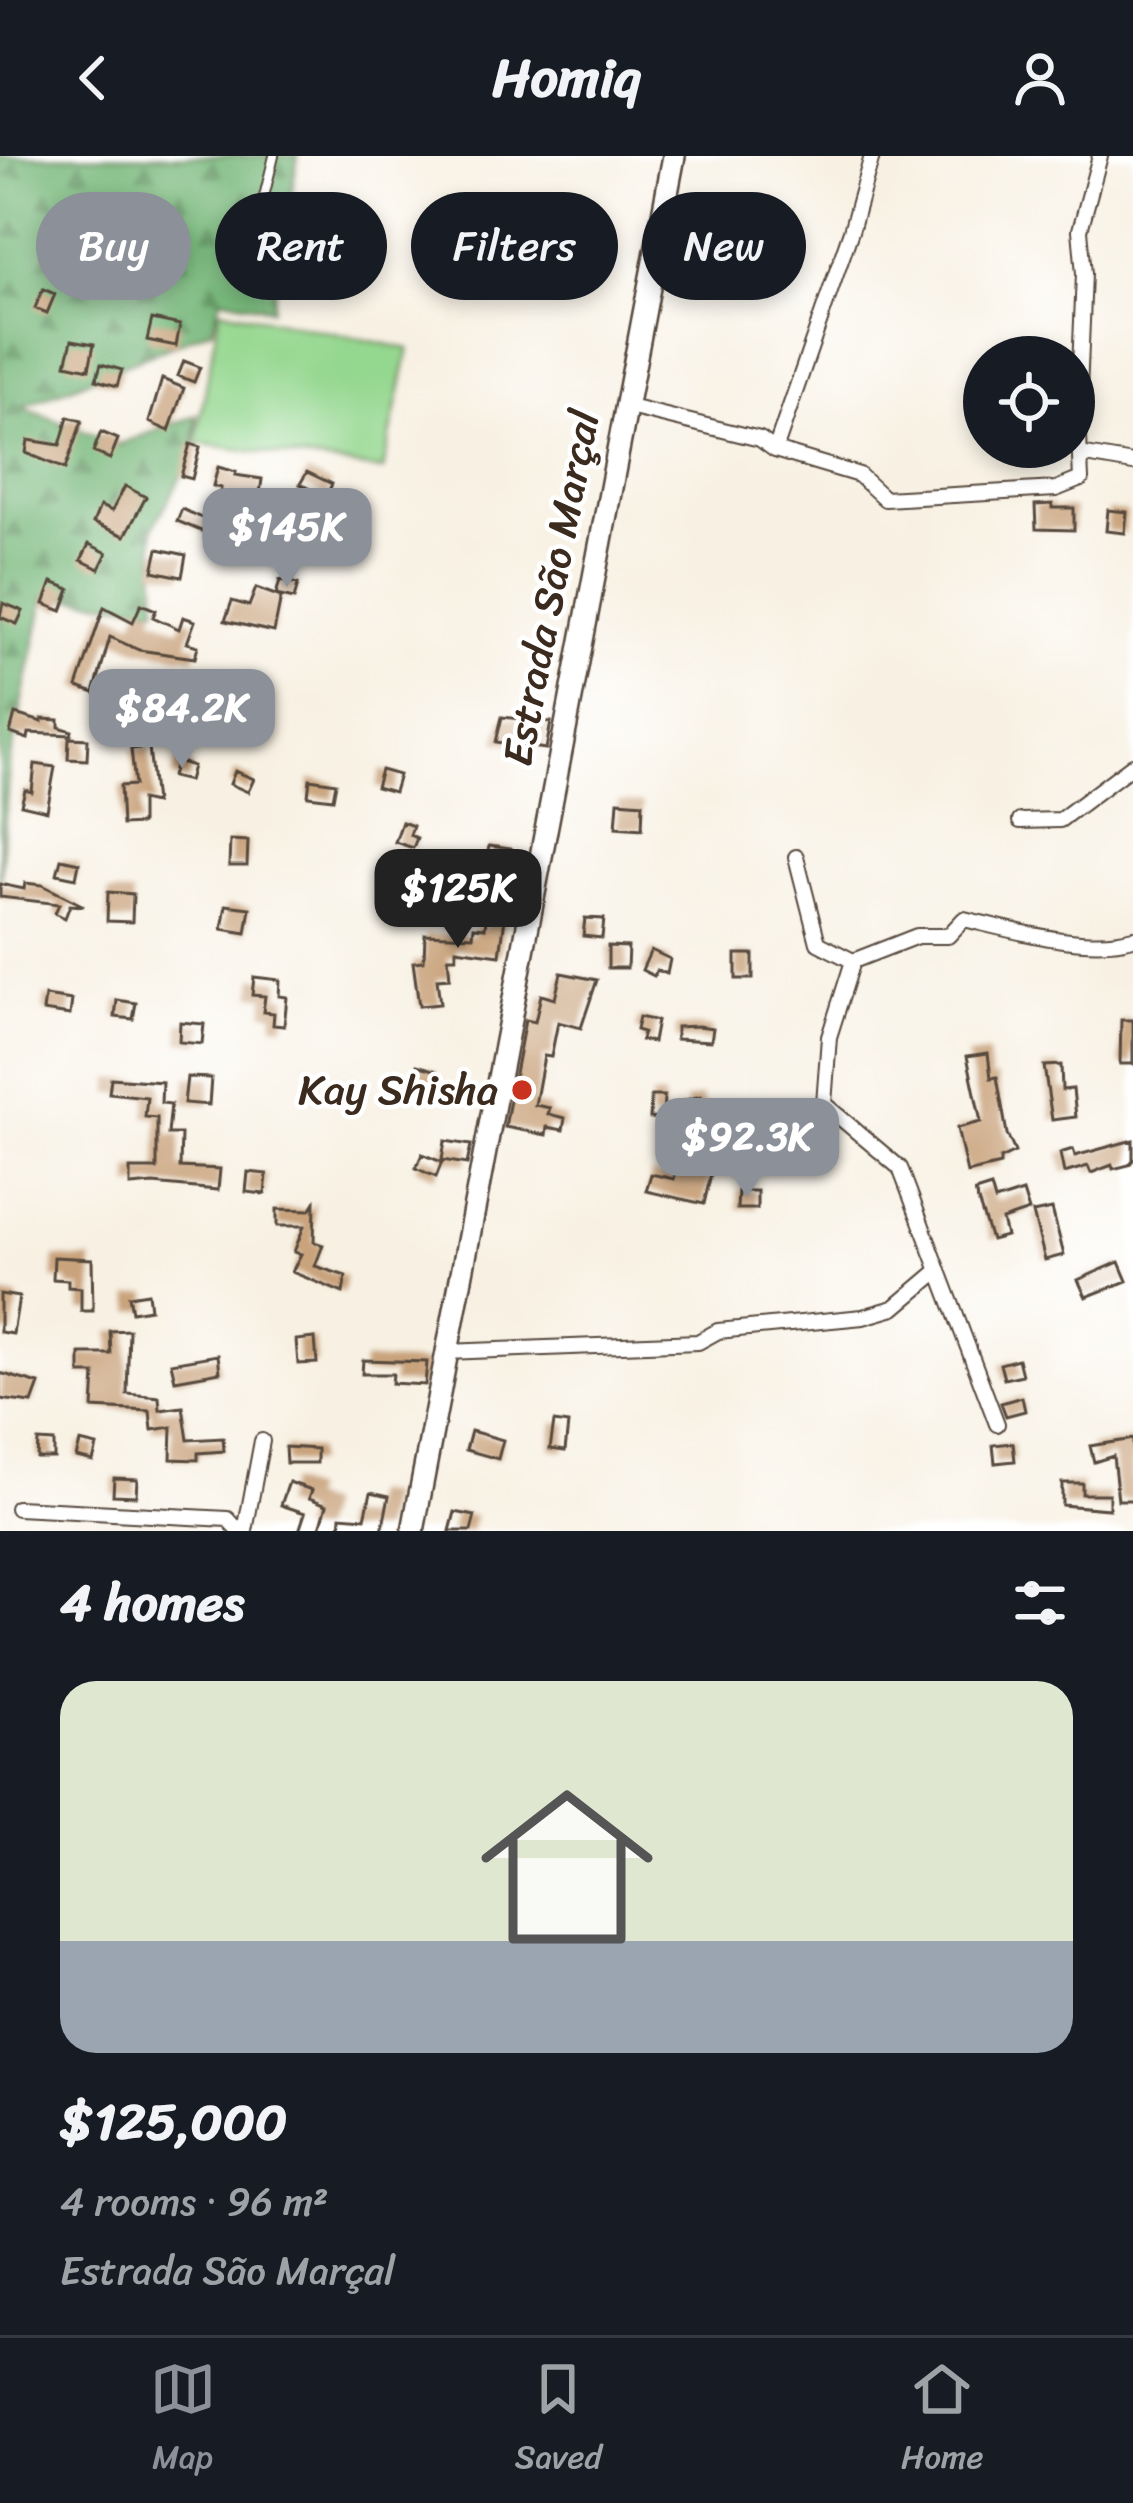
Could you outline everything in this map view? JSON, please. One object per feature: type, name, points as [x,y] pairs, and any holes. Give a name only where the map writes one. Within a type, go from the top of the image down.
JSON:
[{"type":"street","name":"Estrada São Marçal","points":[[413,1531],[674,156]]},
{"type":"street","points":[[775,450],[872,156]]},
{"type":"street","points":[[1083,336],[1080,230],[1100,156]]},
{"type":"street","points":[[625,406],[760,439],[775,450],[859,475],[885,500],[1056,489],[1081,479],[1081,468]]},
{"type":"street","points":[[1095,457],[1133,464]]},
{"type":"street","points":[[1020,821],[1060,820],[1132,766]]},
{"type":"street","points":[[796,857],[818,943],[853,961],[917,936],[948,936],[964,919],[1022,933],[1115,943],[1133,938]]},
{"type":"street","points":[[853,961],[829,1037],[824,1104],[900,1168],[997,1424]]},
{"type":"street","points":[[446,1352],[698,1342],[718,1331],[863,1317],[894,1308],[939,1270]]},
{"type":"street","points":[[17,1508],[228,1519],[242,1531],[262,1441]]},
{"type":"lane","points":[[265,192],[274,156]]},
{"type":"green space","points":[[0,156],[298,156],[292,192],[215,192],[215,300],[220,300],[212,329],[22,407],[118,445],[197,415],[193,455],[153,528],[157,607],[45,596],[9,765],[0,882]]},
{"type":"green space","points":[[230,300],[274,300],[272,309]]},
{"type":"green space","points":[[220,309],[409,349],[383,470],[196,443]]},
{"type":"building","points":[[38,300],[52,300],[47,313],[35,308]]},
{"type":"building","points":[[152,319],[180,325],[176,346],[147,340]]},
{"type":"building","points":[[72,340],[94,344],[89,369],[66,364]]},
{"type":"building","points":[[184,361],[200,367],[194,382],[178,376]]},
{"type":"building","points":[[101,364],[122,370],[117,386],[96,380]]},
{"type":"building","points":[[162,379],[184,388],[169,431],[149,422]]},
{"type":"building","points":[[68,417],[82,421],[65,469],[26,453],[28,440],[60,445]]},
{"type":"building","points":[[101,432],[118,439],[110,459],[93,452]]},
{"type":"building","points":[[190,444],[200,447],[192,479],[181,476]]},
{"type":"building","points":[[218,467],[262,479],[261,521],[284,525],[279,548],[291,549],[289,564],[205,538],[206,533],[177,521],[182,509],[212,523],[221,488],[213,486]]},
{"type":"building","points":[[307,472],[332,484],[326,497],[300,484]]},
{"type":"building","points":[[125,486],[146,497],[125,536],[93,523],[100,506],[112,511]]},
{"type":"building","points":[[1052,504],[1052,508],[1074,508],[1074,530],[1036,529],[1035,505]]},
{"type":"building","points":[[1108,510],[1127,512],[1125,533],[1106,531]]},
{"type":"building","points":[[89,544],[107,553],[99,569],[81,560]]},
{"type":"building","points":[[158,549],[186,555],[182,577],[153,571]]},
{"type":"building","points":[[280,580],[298,584],[294,599],[276,595]]},
{"type":"building","points":[[52,582],[70,589],[62,611],[44,604]]},
{"type":"building","points":[[256,588],[281,597],[274,632],[225,621],[232,601],[249,606]]},
{"type":"building","points":[[3,603],[23,611],[17,624],[0,617]]},
{"type":"building","points":[[141,604],[156,610],[153,617],[179,629],[183,617],[195,621],[187,643],[198,646],[195,658],[139,650],[110,637],[94,693],[77,687],[104,607],[133,622]]},
{"type":"building","points":[[148,713],[163,717],[158,735],[144,731]]},
{"type":"building","points":[[15,714],[42,722],[59,720],[59,727],[72,731],[71,735],[29,733],[28,739],[10,733]]},
{"type":"building","points":[[502,717],[551,722],[546,749],[496,742]]},
{"type":"building","points":[[69,738],[88,739],[87,760],[68,759]]},
{"type":"building","points":[[149,747],[155,803],[141,800],[141,824],[122,825],[120,786],[135,785],[131,749]]},
{"type":"building","points":[[176,761],[193,766],[189,781],[172,777]]},
{"type":"building","points":[[35,764],[55,767],[47,811],[21,805],[25,790],[32,792]]},
{"type":"building","points":[[381,770],[399,775],[394,792],[376,787]]},
{"type":"building","points":[[235,771],[254,779],[248,792],[230,784]]},
{"type":"building","points":[[310,779],[336,783],[333,799],[308,796]]},
{"type":"building","points":[[618,801],[643,803],[642,829],[616,827]]},
{"type":"building","points":[[402,822],[413,826],[410,835],[417,838],[413,848],[395,842]]},
{"type":"building","points":[[230,840],[248,841],[247,866],[229,866]]},
{"type":"building","points":[[489,846],[511,849],[507,877],[491,874],[493,863],[486,862]]},
{"type":"building","points":[[61,859],[79,863],[76,878],[57,874]]},
{"type":"building","points":[[435,859],[449,862],[444,882],[430,879]]},
{"type":"building","points":[[25,883],[42,885],[84,906],[70,905],[65,918],[55,913],[59,904],[0,897],[0,884],[24,889]]},
{"type":"building","points":[[108,892],[133,894],[132,922],[107,921]]},
{"type":"building","points":[[488,901],[516,904],[514,919],[505,918],[500,955],[456,949],[456,957],[448,957],[450,978],[437,979],[440,1004],[419,1006],[413,962],[424,961],[425,934],[473,936],[474,927],[485,928]]},
{"type":"building","points":[[226,905],[250,908],[246,933],[222,929]]},
{"type":"building","points":[[585,918],[604,919],[602,938],[583,936]]},
{"type":"building","points":[[608,946],[628,947],[627,968],[608,968]]},
{"type":"building","points":[[651,950],[670,959],[667,974],[657,970],[654,976],[642,970]]},
{"type":"building","points":[[736,954],[753,954],[753,979],[736,979]]},
{"type":"building","points":[[561,973],[597,980],[581,1028],[558,1022],[551,1057],[544,1056],[535,1105],[565,1118],[563,1130],[547,1127],[546,1135],[505,1127],[525,1020],[535,1022],[541,995],[555,999]]},
{"type":"building","points":[[254,977],[280,980],[279,996],[287,997],[284,1026],[273,1025],[274,1013],[263,1012],[265,996],[252,995]]},
{"type":"building","points":[[45,996],[72,1000],[70,1015],[43,1011]]},
{"type":"building","points":[[117,1000],[136,1003],[133,1019],[115,1017]]},
{"type":"building","points":[[639,1017],[657,1021],[653,1042],[641,1040],[643,1032],[636,1030]]},
{"type":"building","points":[[1121,1020],[1133,1020],[1133,1064],[1120,1064]]},
{"type":"building","points":[[180,1022],[204,1024],[202,1044],[179,1042]]},
{"type":"building","points":[[676,1027],[713,1028],[711,1041],[676,1039]]},
{"type":"building","points":[[988,1053],[991,1078],[997,1077],[1015,1152],[1000,1159],[1000,1165],[967,1173],[957,1128],[981,1122],[967,1056]]},
{"type":"building","points":[[417,1065],[437,1071],[432,1087],[412,1081]]},
{"type":"building","points":[[1061,1065],[1062,1090],[1073,1089],[1076,1117],[1052,1120],[1044,1066]]},
{"type":"building","points":[[187,1077],[211,1078],[209,1105],[184,1103]]},
{"type":"building","points":[[111,1078],[162,1082],[161,1103],[171,1104],[168,1134],[181,1134],[180,1167],[220,1169],[218,1190],[130,1186],[130,1169],[157,1169],[157,1118],[145,1117],[147,1097],[109,1093]]},
{"type":"building","points":[[651,1096],[664,1096],[663,1119],[650,1118]]},
{"type":"building","points":[[701,1096],[706,1131],[677,1131],[677,1115],[688,1115],[685,1100]]},
{"type":"building","points":[[756,1112],[758,1132],[736,1134],[734,1115]]},
{"type":"building","points":[[729,1130],[731,1149],[710,1151],[708,1132]]},
{"type":"building","points":[[778,1139],[779,1155],[756,1156],[756,1141]]},
{"type":"building","points":[[1133,1140],[1129,1165],[1091,1173],[1088,1166],[1064,1173],[1060,1153],[1073,1149],[1075,1156]]},
{"type":"building","points":[[445,1141],[471,1145],[467,1164],[442,1160]]},
{"type":"building","points":[[422,1154],[442,1162],[436,1177],[416,1168]]},
{"type":"building","points":[[679,1161],[712,1169],[704,1204],[646,1191],[651,1174],[674,1179]]},
{"type":"building","points":[[248,1172],[267,1174],[265,1194],[246,1192]]},
{"type":"building","points":[[991,1187],[995,1201],[1023,1192],[1029,1211],[1002,1220],[1006,1236],[991,1240],[975,1192]]},
{"type":"building","points":[[738,1191],[757,1191],[757,1209],[737,1209]]},
{"type":"building","points":[[315,1202],[314,1242],[323,1245],[315,1266],[346,1276],[343,1293],[292,1272],[301,1254],[294,1252],[304,1226],[277,1226],[277,1209],[310,1210]]},
{"type":"building","points":[[1052,1209],[1064,1255],[1045,1260],[1033,1213]]},
{"type":"building","points":[[54,1257],[92,1259],[93,1311],[81,1311],[81,1288],[68,1287],[68,1280],[53,1279]]},
{"type":"building","points":[[1119,1262],[1127,1281],[1086,1297],[1078,1280]]},
{"type":"building","points":[[148,1293],[150,1309],[132,1312],[129,1296]]},
{"type":"building","points":[[0,1294],[19,1297],[13,1334],[0,1332]]},
{"type":"building","points":[[129,1330],[127,1394],[159,1397],[160,1410],[183,1407],[188,1440],[223,1438],[224,1451],[198,1453],[198,1460],[171,1459],[172,1427],[152,1430],[150,1411],[93,1408],[95,1374],[80,1374],[80,1354],[111,1354],[110,1331]]},
{"type":"building","points":[[315,1338],[317,1363],[298,1364],[296,1340]]},
{"type":"building","points":[[218,1355],[220,1372],[175,1380],[171,1363]]},
{"type":"building","points":[[1018,1359],[1022,1375],[1004,1379],[1000,1364]]},
{"type":"building","points":[[363,1360],[427,1362],[425,1385],[392,1383],[393,1374],[362,1374]]},
{"type":"building","points":[[0,1373],[39,1384],[32,1403],[0,1399]]},
{"type":"building","points":[[1022,1397],[1025,1411],[1006,1416],[1001,1403]]},
{"type":"building","points":[[554,1422],[568,1424],[565,1451],[550,1449]]},
{"type":"building","points":[[471,1431],[503,1440],[498,1459],[466,1450]]},
{"type":"building","points":[[1133,1439],[1133,1500],[1118,1500],[1113,1456],[1094,1462],[1090,1446]]},
{"type":"building","points":[[38,1441],[54,1442],[54,1458],[37,1458]]},
{"type":"building","points":[[80,1442],[97,1446],[93,1461],[76,1457]]},
{"type":"building","points":[[1013,1443],[1015,1461],[995,1463],[993,1445]]},
{"type":"building","points":[[285,1447],[317,1449],[317,1463],[286,1463]]},
{"type":"building","points":[[114,1478],[137,1479],[136,1496],[113,1495]]},
{"type":"building","points":[[289,1482],[312,1490],[309,1498],[327,1505],[319,1531],[299,1531],[305,1513],[281,1505]]},
{"type":"building","points":[[1062,1483],[1082,1483],[1082,1494],[1109,1494],[1109,1509],[1062,1505]]},
{"type":"building","points":[[371,1492],[389,1496],[382,1531],[340,1531],[341,1516],[365,1518]]},
{"type":"building","points":[[455,1512],[475,1516],[471,1531],[450,1531]]},
{"type":"place","name":"Kay Shisha","points":[[522,1090]]}]
